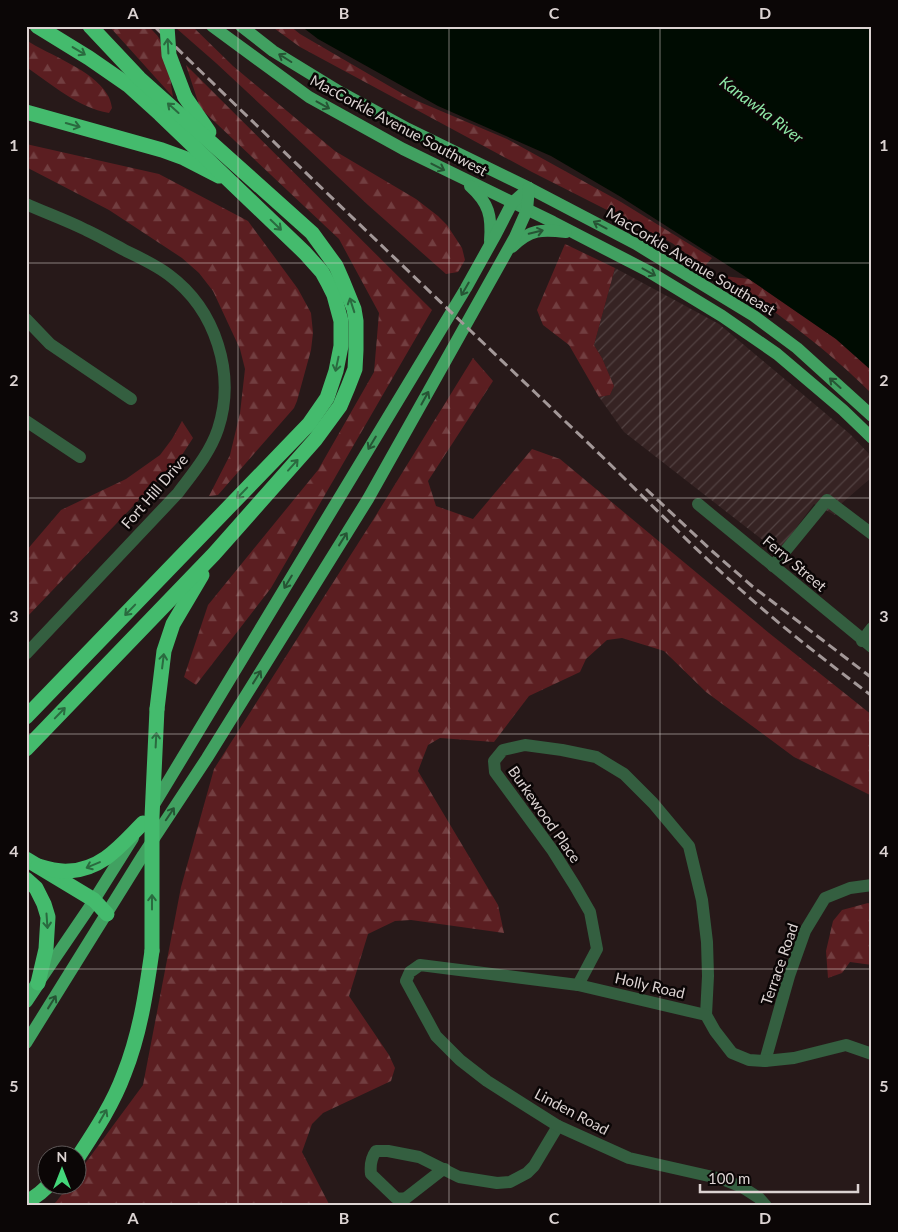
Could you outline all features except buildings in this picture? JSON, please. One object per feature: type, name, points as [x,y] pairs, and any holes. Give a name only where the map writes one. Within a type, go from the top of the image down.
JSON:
[{"type":"highway","points":[[26,717],[309,424],[327,398],[336,372],[341,346],[341,321],[334,295],[322,272],[305,253],[128,85],[37,26]]},
{"type":"highway","points":[[26,749],[214,554],[315,440],[340,406],[354,369],[356,350],[354,309],[336,266],[312,233],[139,78],[90,26]]},
{"type":"highway","points":[[167,26],[169,56],[185,97],[202,124],[249,176]]},
{"type":"highway","points":[[26,112],[176,155],[212,172],[241,191]]},
{"type":"highway","points":[[86,1144],[104,1115],[124,1075],[135,1043],[146,998],[152,951],[152,817],[157,709],[164,651],[173,624],[214,554]]},
{"type":"highway","points":[[30,865],[68,871],[91,867],[110,856],[143,823]]},
{"type":"highway","points":[[30,865],[107,914]]},
{"type":"highway","points":[[26,879],[36,888],[48,917],[46,949],[38,983],[26,1002]]},
{"type":"highway","points":[[26,1203],[40,1194]]},
{"type":"main road","name":"MacCorkle Avenue Southwest","points":[[212,26],[309,97],[403,149],[527,210]]},
{"type":"main road","name":"MacCorkle Avenue Southwest","points":[[241,26],[273,51],[340,92],[529,188]]},
{"type":"main road","points":[[462,179],[476,191],[489,209],[491,228],[489,246]]},
{"type":"main road","points":[[38,983],[92,904],[143,823],[455,306],[512,203],[529,188]]},
{"type":"main road","points":[[26,1043],[143,854],[207,758],[368,499],[505,254],[527,210],[529,188]]},
{"type":"main road","name":"MacCorkle Avenue Southeast","points":[[529,188],[636,244],[754,316],[797,348],[872,416]]},
{"type":"main road","name":"MacCorkle Avenue Southeast","points":[[527,210],[648,270],[722,316],[778,354],[843,410],[872,438]]},
{"type":"main road","points":[[505,254],[519,240],[540,230],[575,233]]},
{"type":"street","name":"Fort Hill Drive","points":[[26,204],[85,230],[151,264],[170,276],[192,297],[206,317],[219,344],[225,377],[225,398],[218,429],[198,466],[178,493],[26,654]]},
{"type":"street","points":[[26,319],[50,344],[131,399]]},
{"type":"street","points":[[26,421],[80,457]]},
{"type":"street","points":[[773,566],[827,500],[872,534]]},
{"type":"street","name":"Ferry Street","points":[[698,504],[867,644]]},
{"type":"street","points":[[867,644],[872,628]]},
{"type":"street","name":"Burkewood Place","points":[[578,985],[597,949],[590,912],[576,886],[553,851],[495,772],[494,762],[503,750],[525,745],[596,757],[624,774],[653,803],[689,846],[702,900],[707,942],[706,1015]]},
{"type":"street","name":"Terrace Road","points":[[765,1061],[804,931],[825,898],[850,888],[872,884]]},
{"type":"street","name":"Holly Road","points":[[406,981],[410,972],[420,965],[578,985],[706,1015]]},
{"type":"street","name":"Linden Road","points":[[406,981],[436,1036],[460,1060],[487,1081],[558,1126],[629,1158],[722,1179],[742,1187],[766,1206]]},
{"type":"street","points":[[706,1015],[715,1031],[732,1053],[749,1060],[765,1061],[794,1058],[846,1045],[872,1054]]},
{"type":"street","points":[[445,1169],[406,1198],[401,1199],[396,1198],[371,1174],[370,1168],[376,1151],[388,1151],[419,1157],[445,1169],[458,1177],[497,1183],[515,1180],[534,1166],[558,1126]]},
{"type":"shaded area","points":[[615,268],[719,324],[850,434],[872,457],[872,477],[842,503],[835,515],[814,504],[778,552],[624,432],[599,397],[610,395],[614,386],[594,345]]},
{"type":"green space","points":[[109,26],[148,26],[156,34],[166,55],[173,97]]},
{"type":"green space","points":[[176,26],[192,26],[233,66],[335,151],[416,199],[438,216],[447,225],[462,248],[465,260],[458,272],[446,274],[368,205]]},
{"type":"green space","points":[[271,26],[290,26],[300,34],[408,97],[507,139],[621,202],[712,258],[704,267],[672,243],[532,172],[300,47]]},
{"type":"green space","points":[[26,40],[81,70],[100,85],[109,97],[112,108],[109,113],[76,101],[26,67]]},
{"type":"green space","points":[[186,65],[432,310],[271,588],[196,685],[184,677],[208,605],[318,470],[374,372],[379,313],[339,239],[200,108]]},
{"type":"green space","points":[[26,144],[159,174],[248,221],[298,289],[311,313],[313,333],[311,350],[297,401],[294,408],[218,495],[209,496],[230,455],[240,413],[245,369],[240,349],[213,291],[199,273],[182,258],[109,210],[26,167]]},
{"type":"green space","points":[[565,244],[615,268],[594,345],[614,386],[610,395],[599,397],[569,345],[543,325],[537,310]]},
{"type":"green space","points":[[724,276],[749,279],[836,339],[872,371],[872,394],[855,377],[801,332]]},
{"type":"green space","points":[[473,358],[493,381],[428,481],[436,506],[473,519],[532,449],[560,459],[769,633],[872,715],[872,796],[794,757],[706,692],[664,651],[622,638],[607,640],[586,659],[580,672],[529,696],[494,742],[440,738],[428,745],[418,771],[498,905],[504,933],[411,920],[395,921],[368,934],[349,996],[389,1055],[395,1068],[391,1081],[323,1113],[312,1124],[302,1152],[330,1206],[51,1206],[62,1194],[88,1194],[88,1159],[143,1085],[181,887],[214,769],[373,520]]},
{"type":"green space","points":[[182,421],[193,438],[182,455],[26,618],[26,551],[61,510],[126,479],[160,455]]},
{"type":"green space","points":[[868,903],[872,905],[872,965],[850,962],[842,973],[828,978],[826,951],[833,921],[842,910]]},
{"type":"water","name":"Kanawha River","points":[[301,26],[872,26],[872,371],[836,339],[749,279],[621,197],[551,156],[438,106],[318,39]]},
{"type":"railway","points":[[154,26],[719,570],[789,631],[872,696]]},
{"type":"railway","points":[[646,489],[752,586],[872,678]]}]
